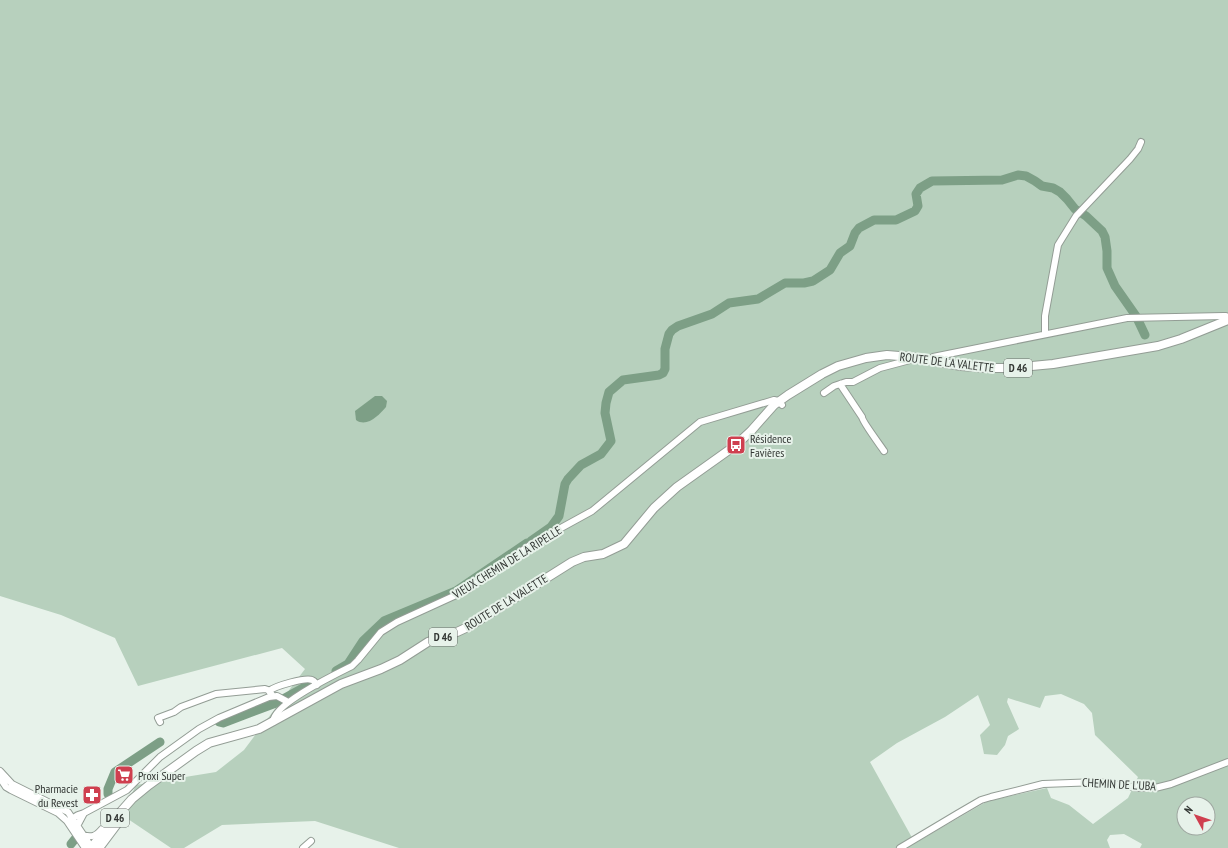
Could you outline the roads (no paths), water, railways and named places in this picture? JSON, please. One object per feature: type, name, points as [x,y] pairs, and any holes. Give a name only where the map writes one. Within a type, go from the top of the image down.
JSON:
[{"type":"main road","name":"ROUTE DE LA VALETTE","points":[[92,848],[123,809],[141,791],[196,751],[210,743],[251,732],[273,722],[341,684],[381,669],[400,660],[428,642],[470,626],[572,562],[584,557],[604,554],[624,544],[654,508],[677,487],[725,454],[749,434],[769,410],[809,383],[838,366],[866,358],[887,355],[986,368],[1011,368],[1053,364],[1158,346],[1181,339],[1228,320]]},
{"type":"main road","name":"ROUTE DE LA VALETTE","points":[[92,848],[116,826],[141,791]]},
{"type":"street","points":[[1045,334],[1045,316],[1058,245],[1076,216],[1130,159],[1138,149],[1141,142]]},
{"type":"street","points":[[932,360],[933,357],[1126,318],[1226,316],[1228,320]]},
{"type":"street","points":[[824,393],[834,386],[846,382],[853,382],[880,368],[910,360],[911,357]]},
{"type":"street","points":[[840,384],[862,417],[862,420],[868,426],[884,451]]},
{"type":"street","name":"VIEUX CHEMIN DE LA RIPELLE","points":[[273,722],[275,715],[285,700],[352,666],[385,629],[467,590],[530,545],[592,511],[700,422],[774,400],[780,403]]},
{"type":"street","name":"VIEUX CHEMIN DE LA RIPELLE","points":[[70,820],[127,790],[160,757],[199,729],[271,693],[274,687],[309,680],[316,683]]},
{"type":"street","points":[[160,722],[158,718],[174,712],[181,707],[216,694],[263,689],[285,700]]},
{"type":"street","name":"CHEMIN DE L'UBA","points":[[900,848],[961,811],[981,800],[991,797],[1037,785],[1047,784],[1098,782],[1139,788],[1155,788],[1171,784],[1228,762]]},
{"type":"street","points":[[0,771],[12,784],[68,812],[70,820],[92,848]]},
{"type":"street","points":[[0,778],[6,787],[11,790],[70,820]]},
{"type":"street","points":[[83,835],[92,836],[98,834],[123,809]]},
{"type":"street","points":[[76,828],[84,813]]},
{"type":"street","points":[[76,828],[92,848]]},
{"type":"street","points":[[302,848],[311,841]]},
{"type":"waterway","points":[[531,541],[551,527],[559,516],[565,484],[568,479],[581,465],[601,454],[611,441],[605,413],[609,392],[623,380],[659,375],[663,373],[665,369],[665,349],[669,334],[672,330],[678,326],[712,314],[729,303],[758,299],[785,283],[804,283],[813,281],[830,270],[840,253],[850,246],[855,233],[859,228],[874,220],[896,220],[915,211],[918,206],[916,194],[920,188],[932,181],[1002,180],[1018,175],[1026,176],[1042,186],[1053,188],[1060,192],[1075,209],[1086,216],[1102,231],[1105,237],[1107,251],[1107,268],[1115,286],[1136,316]]},
{"type":"waterway","points":[[1137,318],[1145,335]]},
{"type":"waterway","points":[[384,621],[456,591],[527,543]]},
{"type":"waterway","points":[[336,671],[348,664],[363,641],[383,622]]},
{"type":"waterway","points":[[219,722],[223,723],[276,703],[314,682]]},
{"type":"waterway","points":[[108,794],[108,789],[115,772],[160,742]]},
{"type":"waterway","points":[[71,844],[75,839]]},
{"type":"place","name":"Résidence Favières","points":[[736,445]]},
{"type":"place","name":"Proxi Super","points":[[124,775]]},
{"type":"place","name":"Pharmacie du Revest","points":[[92,795]]}]
